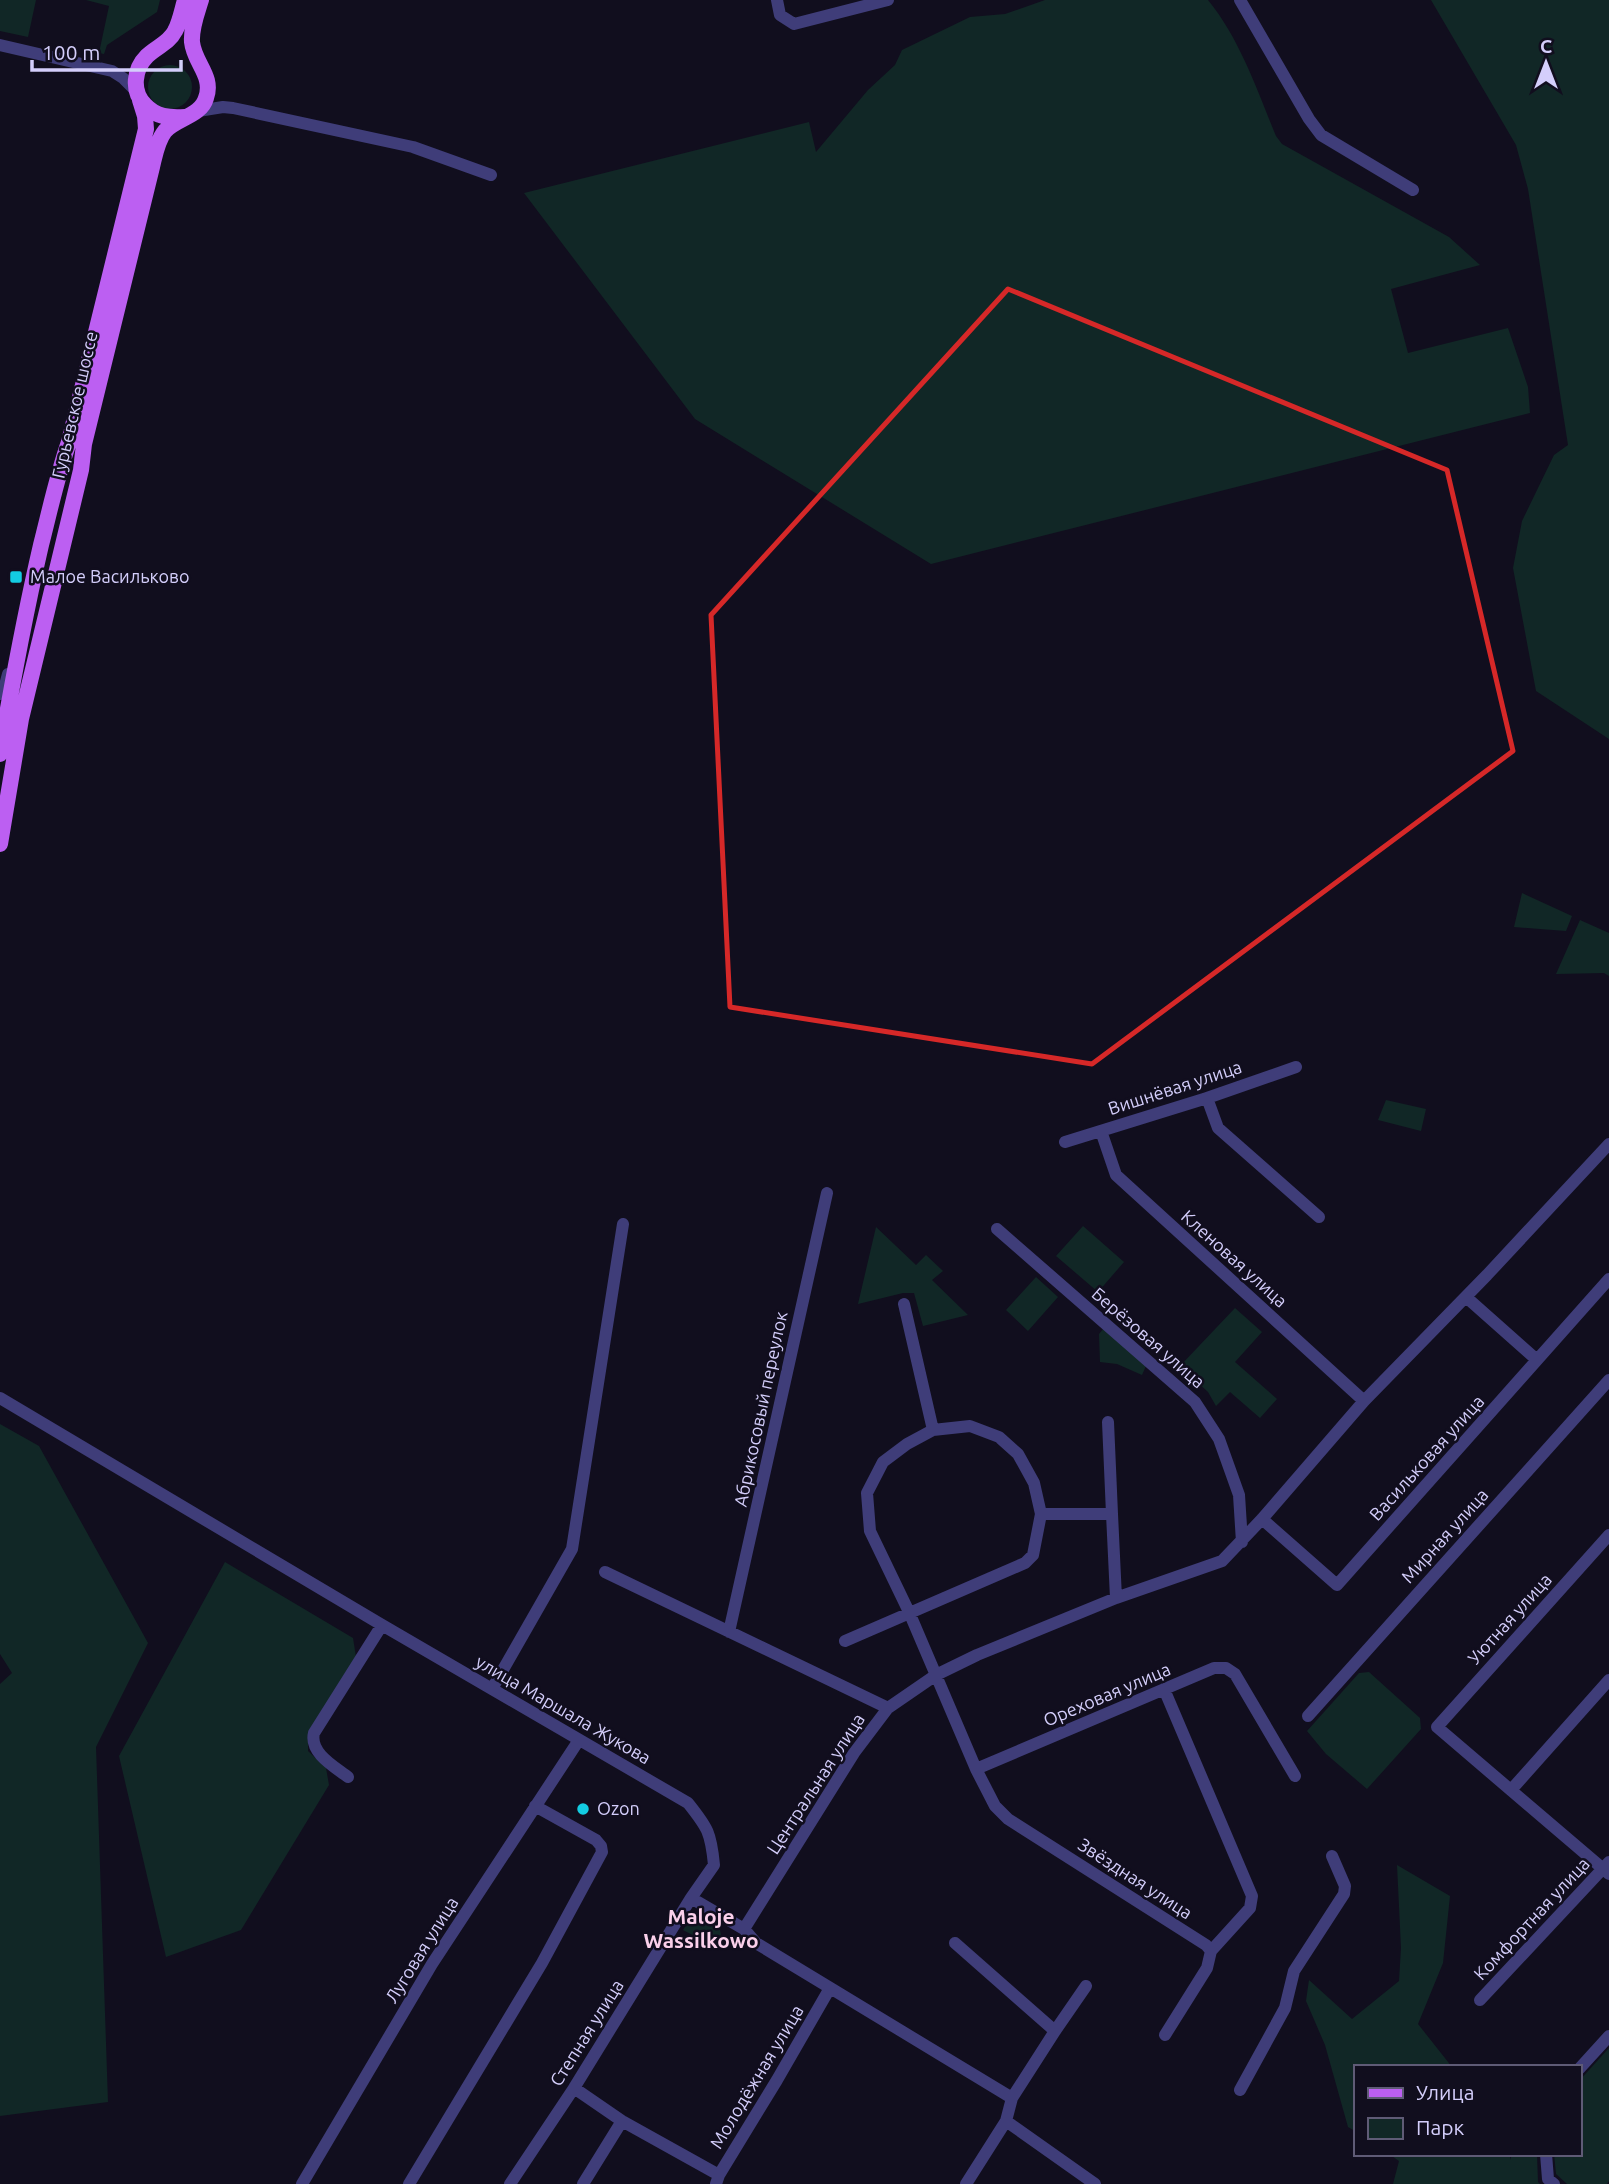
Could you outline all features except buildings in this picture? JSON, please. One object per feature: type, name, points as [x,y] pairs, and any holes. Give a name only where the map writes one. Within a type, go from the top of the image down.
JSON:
[{"type":"main road","points":[[185,0],[175,31],[138,71],[136,82],[138,96],[152,112],[163,117],[191,114]]},
{"type":"main road","points":[[201,0],[192,31],[194,50],[205,71],[208,90]]},
{"type":"main road","points":[[152,54],[176,48],[199,59]]},
{"type":"main road","name":"Гурьевское шоссе","points":[[0,844],[21,719],[81,470],[84,444],[152,167],[165,131],[203,105],[208,90]]},
{"type":"main road","name":"Гурьевское шоссе","points":[[0,754],[3,711],[59,471],[69,442],[146,130],[145,116],[138,96]]},
{"type":"street","points":[[777,0],[780,15],[794,24],[888,0]]},
{"type":"street","points":[[1240,0],[1321,135],[1413,190]]},
{"type":"street","points":[[0,46],[111,71],[123,78],[138,96]]},
{"type":"street","points":[[111,71],[131,67],[152,54]]},
{"type":"street","points":[[208,90],[218,100],[233,108]]},
{"type":"street","points":[[191,114],[223,107],[233,108],[413,147],[491,175]]},
{"type":"street","points":[[0,694],[4,689],[18,628],[26,614]]},
{"type":"street","name":"Вишнёвая улица","points":[[1065,1142],[1296,1067]]},
{"type":"street","points":[[1207,1098],[1218,1128],[1319,1217]]},
{"type":"street","name":"Кленовая улица","points":[[1101,1130],[1116,1175],[1364,1401]]},
{"type":"street","name":"Центральная улица","points":[[744,1930],[854,1753],[888,1708],[936,1675],[977,1655],[1116,1598],[1222,1561],[1242,1542],[1364,1401],[1466,1297],[1609,1143]]},
{"type":"street","name":"Абрикосовый переулок","points":[[729,1632],[827,1193]]},
{"type":"street","points":[[492,1689],[572,1549],[623,1224]]},
{"type":"street","name":"Берёзовая улица","points":[[997,1229],[1195,1402],[1219,1439],[1239,1495],[1242,1542]]},
{"type":"street","name":"Васильковая улица","points":[[1262,1519],[1337,1585],[1609,1279]]},
{"type":"street","points":[[1466,1297],[1537,1360]]},
{"type":"street","points":[[904,1304],[933,1430]]},
{"type":"street","name":"Мирная улица","points":[[1308,1716],[1609,1380]]},
{"type":"street","name":"улица Маршала Жукова","points":[[0,1398],[688,1803],[707,1827],[714,1865],[691,1898]]},
{"type":"street","points":[[1108,1422],[1116,1598]]},
{"type":"street","points":[[845,1640],[909,1612],[1025,1563],[1033,1555],[1041,1514],[1034,1482],[1018,1454],[999,1437],[970,1426],[933,1430],[907,1444],[883,1462],[867,1493],[870,1531],[909,1612],[976,1769]]},
{"type":"street","points":[[1041,1514],[1112,1514]]},
{"type":"street","name":"Уютная улица","points":[[1511,1790],[1437,1727],[1609,1535]]},
{"type":"street","points":[[605,1572],[888,1708]]},
{"type":"street","points":[[348,1777],[328,1762],[312,1740],[382,1625]]},
{"type":"street","name":"Ореховая улица","points":[[976,1769],[1214,1668],[1226,1668],[1236,1674],[1295,1776]]},
{"type":"street","points":[[1607,1868],[1511,1790],[1609,1680]]},
{"type":"street","points":[[1164,1689],[1252,1896],[1250,1908],[1211,1951],[1208,1968],[1165,2035]]},
{"type":"street","name":"Луговая улица","points":[[302,2184],[432,1964],[579,1740]]},
{"type":"street","name":"Звёздная улица","points":[[976,1769],[995,1807],[1008,1819],[1206,1945],[1211,1951]]},
{"type":"street","points":[[409,2184],[542,1963],[602,1852],[596,1840],[535,1807]]},
{"type":"street","points":[[1240,2090],[1285,2008],[1294,1971],[1344,1894],[1345,1886],[1332,1856]]},
{"type":"street","name":"Комфортная улица","points":[[1480,2000],[1607,1868]]},
{"type":"street","points":[[691,1898],[744,1930],[757,1943],[1012,2098]]},
{"type":"street","name":"Степная улица","points":[[510,2184],[574,2088],[691,1898]]},
{"type":"street","points":[[955,1943],[1055,2031]]},
{"type":"street","points":[[966,2184],[1006,2121],[1012,2098],[1086,1986]]},
{"type":"street","name":"Молодёжная улица","points":[[718,2179],[830,1988]]},
{"type":"street","points":[[1581,2067],[1609,2036]]},
{"type":"street","points":[[574,2088],[622,2121],[718,2179]]},
{"type":"street","points":[[583,2184],[622,2121]]},
{"type":"street","points":[[1006,2121],[1096,2184]]},
{"type":"street","points":[[1546,2156],[1548,2179],[1554,2184]]},
{"type":"highlighted area","points":[[1008,289],[1447,470],[1513,751],[1092,1064],[730,1007],[711,615]]},
{"type":"green space","points":[[0,0],[36,0],[28,37],[0,31]]},
{"type":"green space","points":[[86,0],[160,0],[157,12],[107,45],[104,54],[99,53],[109,6]]},
{"type":"green space","points":[[1045,0],[1208,0],[1239,48],[1276,136],[1282,144],[1449,237],[1480,265],[1391,289],[1408,353],[1508,328],[1528,387],[1530,413],[931,564],[695,419],[524,193],[809,122],[816,152],[868,90],[895,65],[902,50],[970,17],[1005,14]]},
{"type":"green space","points":[[1431,0],[1609,0],[1609,739],[1536,691],[1513,568],[1522,521],[1554,455],[1568,445],[1528,189],[1516,145]]},
{"type":"green space","points":[[170,65],[179,66],[186,71],[191,78],[191,96],[186,103],[179,108],[170,109],[161,108],[154,103],[149,96],[148,87],[149,78],[154,71],[161,66]]},
{"type":"green space","points":[[1522,893],[1572,916],[1566,931],[1514,927]]},
{"type":"green space","points":[[1580,920],[1609,933],[1609,976],[1604,973],[1556,974]]},
{"type":"green space","points":[[1386,1100],[1426,1109],[1421,1131],[1378,1120]]},
{"type":"green space","points":[[1083,1226],[1124,1262],[1098,1292],[1056,1256]]},
{"type":"green space","points":[[876,1227],[916,1265],[926,1255],[943,1271],[932,1280],[968,1315],[923,1326],[914,1293],[903,1293],[858,1304]]},
{"type":"green space","points":[[1036,1277],[1058,1297],[1028,1331],[1006,1310]]},
{"type":"green space","points":[[1235,1308],[1262,1332],[1235,1362],[1277,1399],[1260,1418],[1230,1392],[1216,1406],[1208,1392],[1180,1366]]},
{"type":"green space","points":[[1104,1328],[1146,1366],[1142,1375],[1117,1364],[1100,1362],[1099,1334]]},
{"type":"green space","points":[[0,1424],[39,1446],[148,1643],[96,1747],[108,2102],[0,2116],[0,1684],[12,1673],[0,1654]]},
{"type":"green space","points":[[225,1562],[353,1638],[356,1657],[308,1734],[308,1751],[326,1768],[329,1785],[241,1930],[166,1957],[119,1756]]},
{"type":"green space","points":[[1369,1672],[1420,1718],[1421,1729],[1367,1789],[1326,1754],[1307,1731],[1359,1673]]},
{"type":"green space","points":[[1397,1865],[1450,1896],[1443,1963],[1418,2024],[1450,2065],[1354,2065],[1354,2130],[1348,2127],[1325,2045],[1306,2001],[1309,1980],[1352,2019],[1399,1981],[1401,1948]]},
{"type":"green space","points":[[693,1914],[720,1930],[721,1935],[715,1947],[683,1930]]},
{"type":"green space","points":[[1609,2048],[1607,2184],[1567,2184],[1556,2174],[1554,2156],[1581,2156],[1581,2079]]},
{"type":"green space","points":[[1392,2156],[1510,2156],[1511,2160],[1511,2156],[1537,2156],[1540,2184],[1393,2184],[1399,2161]]},
{"type":"place","name":"Малое Васильково","points":[[16,577]]},
{"type":"place","name":"Ozon","points":[[583,1809]]},
{"type":"district","name":"Maloje Wassilkowo","points":[[701,1929]]}]
